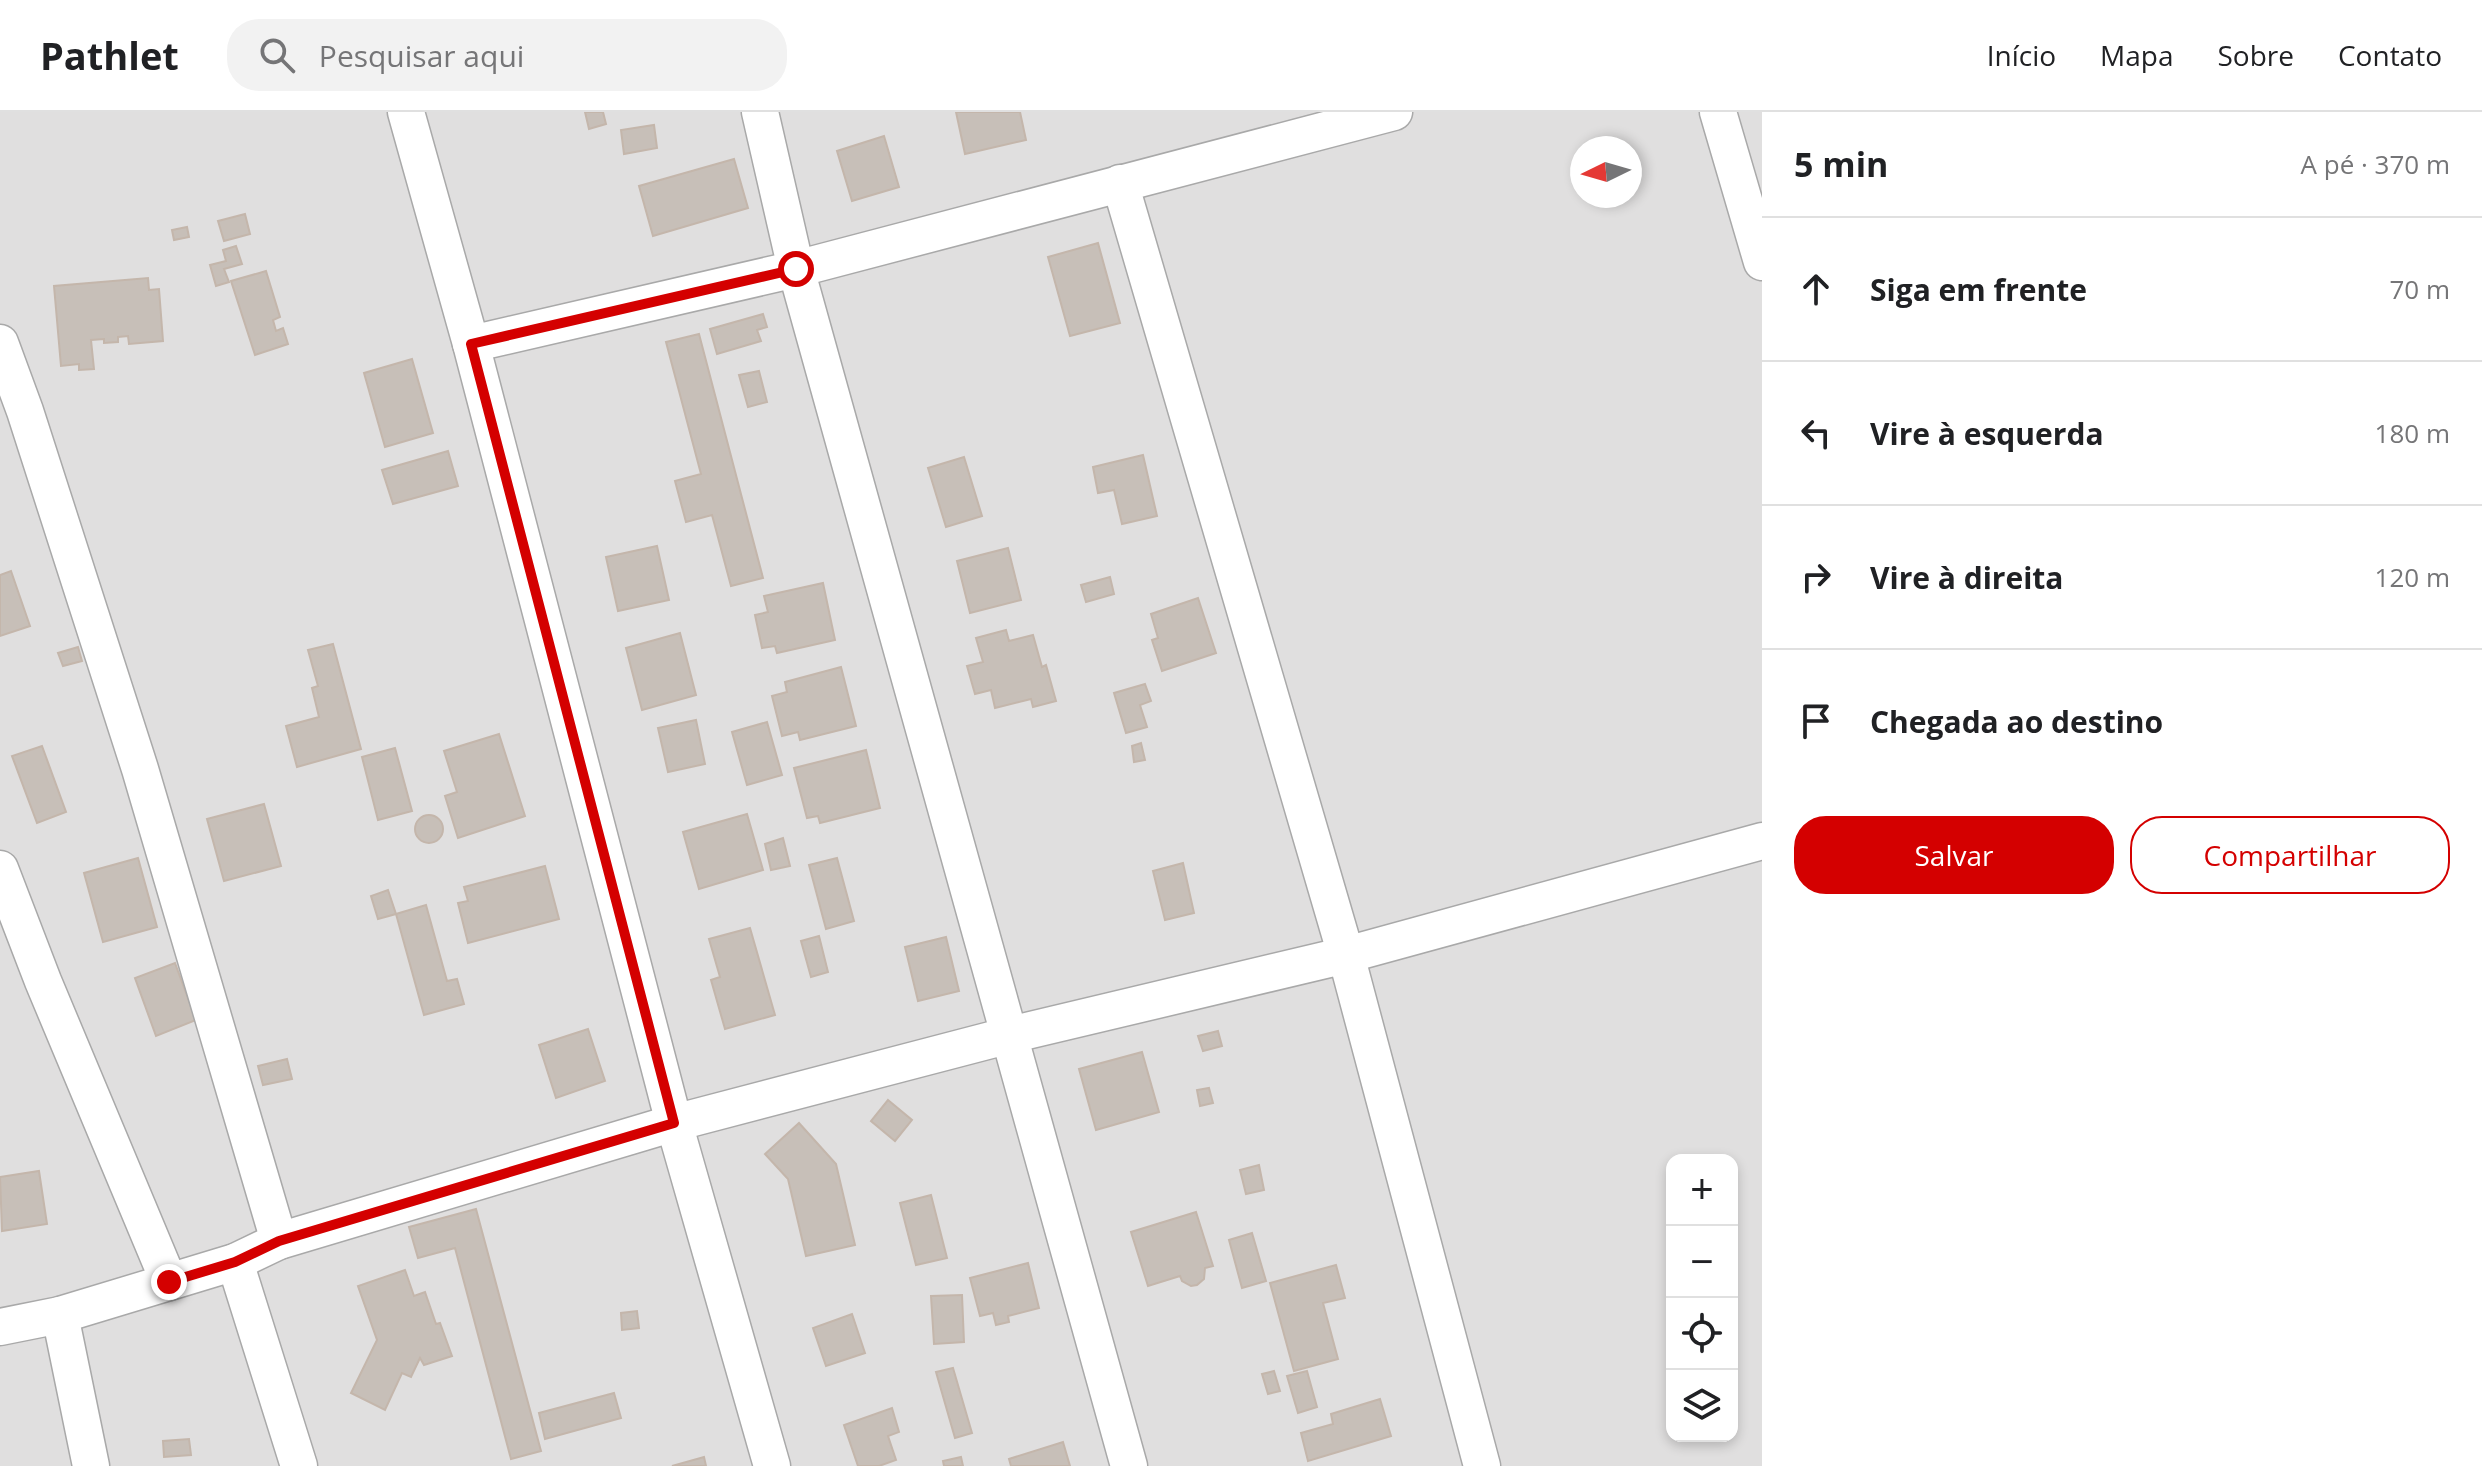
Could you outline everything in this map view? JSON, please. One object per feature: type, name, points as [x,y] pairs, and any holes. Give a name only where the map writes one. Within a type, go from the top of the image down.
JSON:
[{"type":"street","points":[[406,112],[471,344],[674,1123],[772,1466]]},
{"type":"street","points":[[760,112],[796,269],[1129,1466]]},
{"type":"street","points":[[471,344],[796,269],[1394,112]]},
{"type":"street","points":[[1718,112],[1762,262]]},
{"type":"street","points":[[1120,183],[1346,955],[1482,1466]]},
{"type":"street","points":[[0,343],[25,411],[140,769],[279,1241]]},
{"type":"street","points":[[0,1327],[60,1315],[235,1262],[279,1241],[674,1123],[1010,1035],[1346,955],[1762,841]]},
{"type":"street","points":[[0,869],[43,981],[169,1282]]},
{"type":"street","points":[[235,1262],[299,1466]]},
{"type":"street","points":[[60,1315],[91,1466]]},
{"type":"shaded area","points":[[0,112],[1762,112],[1762,1466],[0,1466]]},
{"type":"building","points":[[585,112],[603,112],[606,124],[589,129]]},
{"type":"building","points":[[956,112],[1020,112],[1026,140],[965,154]]},
{"type":"building","points":[[654,125],[657,148],[624,154],[621,130]]},
{"type":"building","points":[[884,136],[899,187],[852,201],[837,151]]},
{"type":"building","points":[[734,159],[748,208],[653,236],[639,186]]},
{"type":"building","points":[[245,214],[250,234],[224,241],[218,221]]},
{"type":"building","points":[[187,227],[189,237],[174,240],[172,230]]},
{"type":"building","points":[[1098,243],[1120,323],[1070,336],[1048,257]]},
{"type":"building","points":[[236,246],[242,264],[224,269],[229,282],[216,286],[210,265],[226,261],[223,250]]},
{"type":"building","points":[[266,271],[280,317],[273,320],[276,331],[283,328],[288,344],[255,355],[231,281]]},
{"type":"building","points":[[148,278],[149,290],[159,289],[163,341],[129,344],[128,336],[118,337],[118,342],[91,340],[94,369],[79,370],[79,364],[61,366],[54,286]]},
{"type":"building","points":[[763,314],[767,327],[757,330],[761,341],[717,354],[710,329]]},
{"type":"building","points":[[699,334],[763,578],[731,586],[712,515],[686,522],[675,481],[701,474],[666,342]]},
{"type":"building","points":[[412,359],[433,433],[385,447],[364,373]]},
{"type":"building","points":[[759,371],[767,402],[748,407],[739,375]]},
{"type":"building","points":[[448,451],[458,486],[393,504],[382,470]]},
{"type":"building","points":[[1143,455],[1157,516],[1122,524],[1114,490],[1098,493],[1093,467]]},
{"type":"building","points":[[964,457],[982,516],[946,527],[928,468]]},
{"type":"building","points":[[657,546],[669,600],[618,611],[606,557]]},
{"type":"building","points":[[1008,548],[1021,600],[970,613],[957,561]]},
{"type":"building","points":[[11,571],[30,626],[0,636],[0,575]]},
{"type":"building","points":[[1110,577],[1114,594],[1086,602],[1081,585]]},
{"type":"building","points":[[823,583],[835,640],[777,653],[775,646],[762,648],[755,615],[768,612],[764,596]]},
{"type":"building","points":[[1198,598],[1216,653],[1162,671],[1152,640],[1158,638],[1151,614]]},
{"type":"building","points":[[1006,630],[1009,641],[1033,635],[1042,667],[1046,665],[1056,701],[1033,707],[1031,699],[995,708],[991,690],[975,694],[967,666],[983,662],[976,638]]},
{"type":"building","points":[[680,633],[696,695],[642,710],[626,648]]},
{"type":"building","points":[[333,644],[361,749],[297,767],[286,726],[319,717],[312,688],[318,686],[308,650]]},
{"type":"building","points":[[78,647],[82,661],[63,666],[58,653]]},
{"type":"building","points":[[841,667],[856,726],[800,740],[798,732],[782,736],[772,696],[787,692],[785,682]]},
{"type":"building","points":[[1145,684],[1151,701],[1140,705],[1147,727],[1126,733],[1114,693]]},
{"type":"building","points":[[696,720],[705,764],[668,772],[658,728]]},
{"type":"building","points":[[767,722],[782,775],[747,785],[732,732]]},
{"type":"building","points":[[499,734],[525,816],[458,838],[445,796],[457,792],[444,751]]},
{"type":"building","points":[[1141,743],[1145,760],[1134,762],[1132,746]]},
{"type":"building","points":[[42,746],[66,812],[37,823],[12,756]]},
{"type":"building","points":[[395,748],[412,811],[378,820],[362,757]]},
{"type":"building","points":[[866,750],[880,808],[820,823],[818,816],[807,818],[794,768]]},
{"type":"building","points":[[264,804],[281,866],[224,881],[207,819]]},
{"type":"building","points":[[747,814],[763,870],[699,889],[683,832]]},
{"type":"building","points":[[429,815],[439,819],[443,829],[439,839],[429,843],[419,839],[415,829],[419,819]]},
{"type":"building","points":[[783,838],[790,866],[771,870],[765,844]]},
{"type":"building","points":[[138,858],[157,927],[103,942],[84,873]]},
{"type":"building","points":[[837,858],[854,921],[826,929],[809,865]]},
{"type":"building","points":[[1183,863],[1194,913],[1165,920],[1153,871]]},
{"type":"building","points":[[545,866],[559,919],[468,943],[458,903],[468,901],[464,887]]},
{"type":"building","points":[[388,890],[396,914],[378,919],[371,896]]},
{"type":"building","points":[[426,905],[447,981],[457,979],[464,1004],[424,1015],[396,914]]},
{"type":"building","points":[[750,928],[775,1015],[725,1029],[711,980],[720,977],[709,939]]},
{"type":"building","points":[[819,936],[828,972],[811,977],[801,941]]},
{"type":"building","points":[[946,937],[959,991],[918,1001],[905,947]]},
{"type":"building","points":[[175,963],[196,1020],[156,1036],[135,978]]},
{"type":"building","points":[[588,1029],[605,1081],[556,1098],[539,1045]]},
{"type":"building","points":[[1218,1031],[1222,1046],[1203,1051],[1198,1036]]},
{"type":"building","points":[[1142,1052],[1159,1112],[1096,1130],[1079,1069]]},
{"type":"building","points":[[287,1059],[292,1079],[263,1085],[258,1066]]},
{"type":"building","points":[[1209,1088],[1213,1103],[1200,1106],[1197,1090]]},
{"type":"building","points":[[888,1100],[912,1120],[895,1141],[871,1121]]},
{"type":"building","points":[[799,1123],[836,1164],[855,1245],[806,1256],[788,1179],[765,1154]]},
{"type":"building","points":[[1259,1165],[1264,1190],[1246,1194],[1240,1170]]},
{"type":"building","points":[[39,1171],[47,1224],[2,1231],[0,1177]]},
{"type":"building","points":[[931,1195],[947,1258],[916,1265],[900,1203]]},
{"type":"building","points":[[476,1209],[541,1451],[511,1459],[455,1248],[418,1258],[409,1227]]},
{"type":"building","points":[[1196,1212],[1213,1266],[1205,1268],[1204,1279],[1197,1285],[1191,1286],[1180,1276],[1148,1286],[1131,1232]]},
{"type":"building","points":[[1252,1233],[1266,1281],[1242,1288],[1229,1240]]},
{"type":"building","points":[[1028,1263],[1039,1308],[1008,1316],[1009,1322],[996,1325],[993,1313],[980,1316],[970,1278]]},
{"type":"building","points":[[1336,1265],[1345,1298],[1323,1303],[1338,1359],[1294,1371],[1270,1283]]},
{"type":"building","points":[[405,1270],[414,1296],[425,1292],[452,1356],[424,1365],[420,1358],[411,1377],[402,1373],[385,1410],[351,1393],[377,1340],[358,1286]]},
{"type":"building","points":[[962,1295],[964,1342],[934,1344],[931,1296]]},
{"type":"building","points":[[637,1311],[639,1328],[622,1330],[621,1313]]},
{"type":"building","points":[[852,1314],[865,1353],[826,1366],[813,1328]]},
{"type":"building","points":[[953,1368],[972,1433],[955,1438],[936,1372]]},
{"type":"building","points":[[1274,1371],[1280,1391],[1268,1394],[1262,1374]]},
{"type":"building","points":[[1307,1371],[1317,1407],[1298,1413],[1287,1376]]},
{"type":"building","points":[[614,1393],[621,1418],[545,1439],[539,1413]]},
{"type":"building","points":[[1380,1399],[1391,1436],[1308,1461],[1301,1433],[1333,1424],[1331,1414]]},
{"type":"building","points":[[892,1408],[899,1432],[888,1436],[896,1460],[879,1466],[858,1466],[844,1425]]},
{"type":"building","points":[[189,1439],[191,1455],[164,1457],[163,1441]]},
{"type":"building","points":[[1063,1442],[1070,1466],[1011,1466],[1009,1459]]},
{"type":"building","points":[[704,1457],[706,1466],[672,1466]]},
{"type":"building","points":[[961,1457],[963,1466],[944,1466],[943,1461]]},
{"type":"route","points":[[169,1282],[235,1262],[279,1241],[674,1123],[471,344],[796,269]]}]
